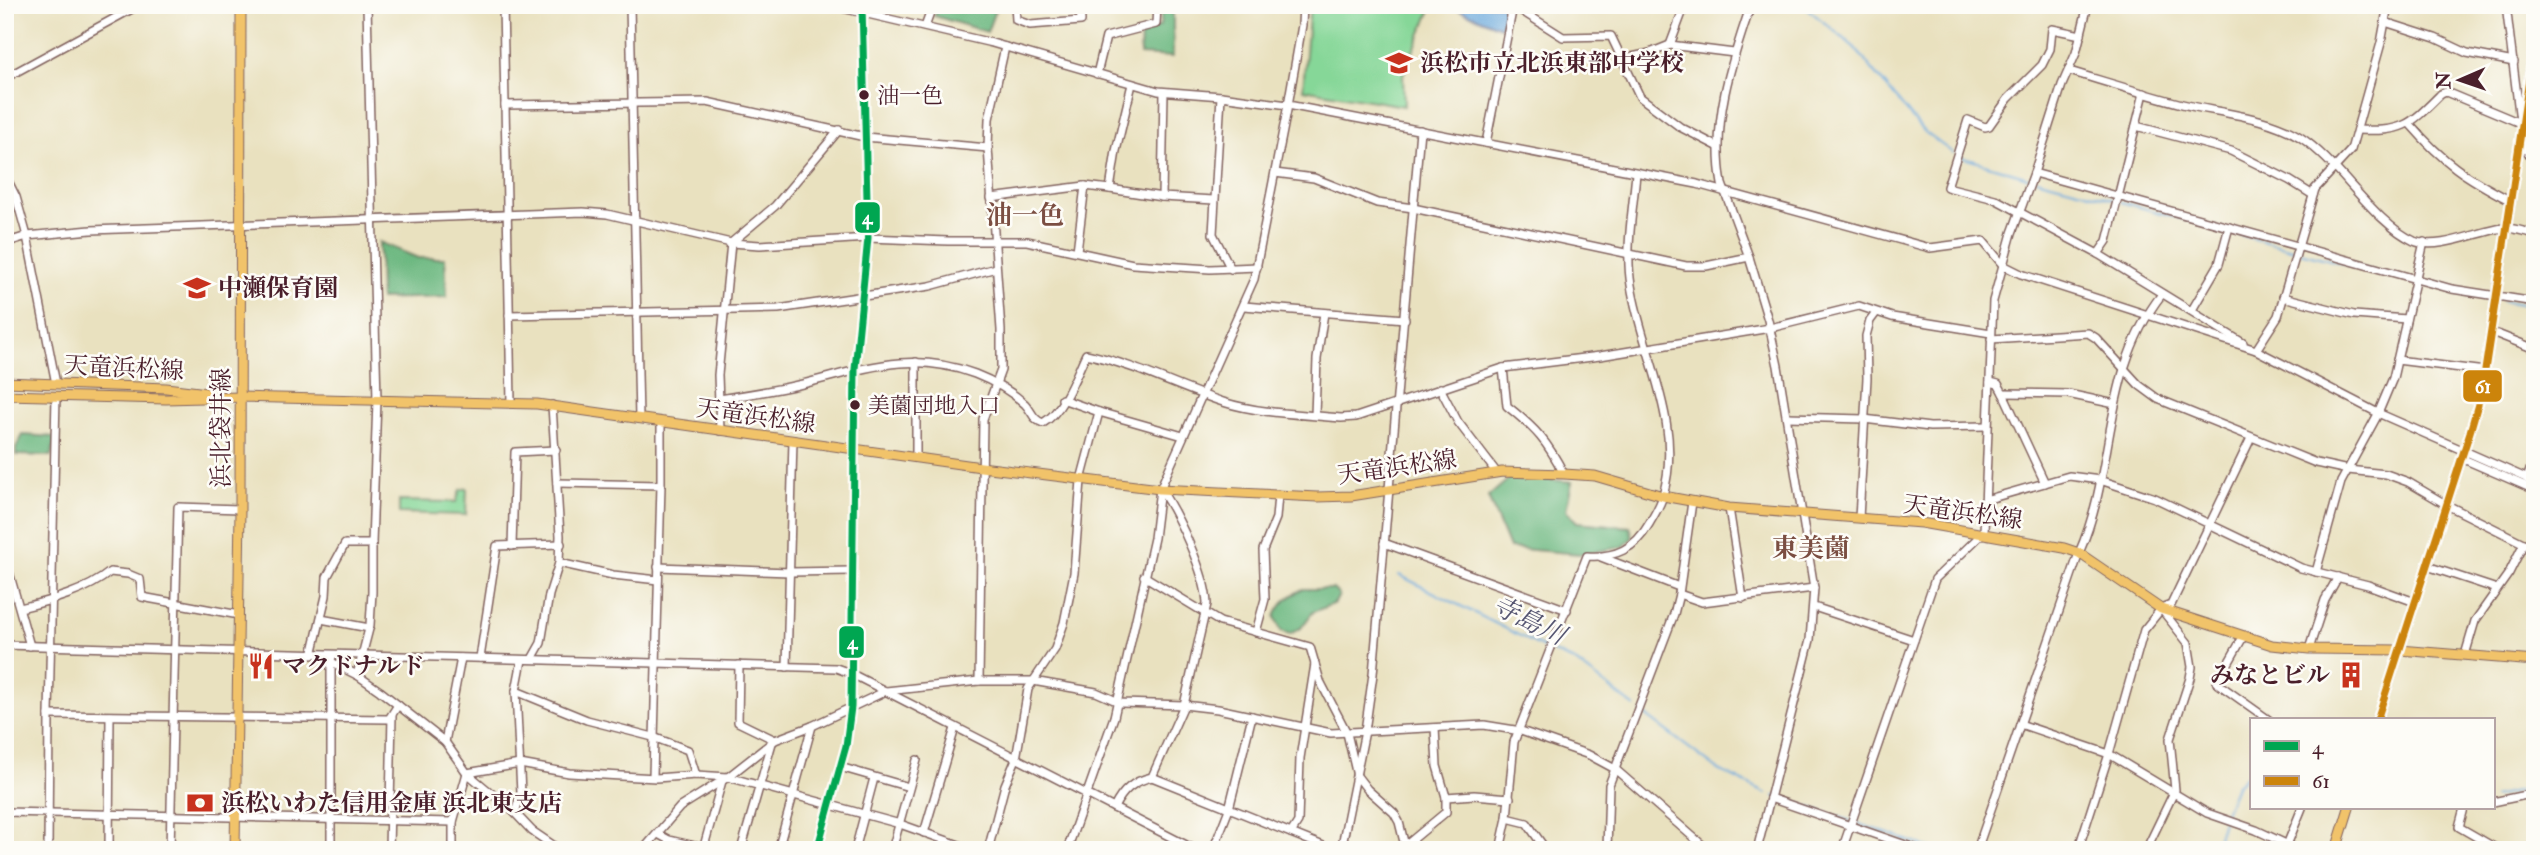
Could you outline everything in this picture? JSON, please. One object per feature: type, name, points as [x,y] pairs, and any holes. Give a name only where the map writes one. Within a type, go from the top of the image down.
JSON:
[{"type":"main road","name":"浜北袋井線","points":[[235,850],[239,652],[241,5]]},
{"type":"main road","points":[[2378,718],[2477,409],[2492,332],[2535,40]]},
{"type":"main road","name":"天竜浜松線","points":[[5,383],[166,388],[240,397]]},
{"type":"main road","name":"天竜浜松線","points":[[5,395],[166,399],[240,397],[552,405],[720,431],[1160,489],[1340,497],[1497,473],[1595,476],[1663,496],[1729,508],[1921,523],[2064,548],[2079,553],[2161,609],[2272,645],[2309,649],[2400,650],[2535,661]]},
{"type":"main road","points":[[2336,850],[2348,810]]},
{"type":"street","points":[[5,78],[139,5]]},
{"type":"street","points":[[357,675],[369,628],[372,592],[377,400],[367,5]]},
{"type":"street","points":[[503,5],[511,402]]},
{"type":"street","points":[[630,5],[639,419]]},
{"type":"street","points":[[829,5],[862,9],[1164,92],[1288,105],[1725,190],[1930,248],[1983,241],[2003,265],[2031,278],[2247,346],[2535,490]]},
{"type":"street","points":[[925,27],[933,5]]},
{"type":"street","points":[[1016,5],[1016,20],[1030,25],[1081,21],[1080,5]]},
{"type":"street","points":[[1097,74],[1106,37],[1156,24],[1157,5]]},
{"type":"street","points":[[1067,850],[1114,717],[1154,538],[1160,489],[1244,306],[1257,267],[1288,105],[1303,5]]},
{"type":"street","points":[[1670,45],[1685,5]]},
{"type":"street","points":[[1751,5],[1734,53],[1717,146],[1725,190],[1770,328],[1814,588],[1814,607],[1805,664],[1756,850]]},
{"type":"street","points":[[1842,850],[1935,579],[1984,533],[1993,301],[2012,233],[2081,35],[2088,5]]},
{"type":"street","points":[[2256,350],[2278,316],[2315,188],[2351,150],[2381,43],[2388,5]]},
{"type":"street","points":[[2507,5],[2520,142],[2535,163]]},
{"type":"street","points":[[1486,143],[1513,6],[1563,37],[1611,36],[1640,97],[1680,127],[1717,146]]},
{"type":"street","points":[[817,850],[840,767],[851,707],[855,369],[860,296],[868,238],[862,9]]},
{"type":"street","points":[[2385,22],[2435,38],[2467,53],[2514,62]]},
{"type":"street","points":[[2081,35],[2052,29],[2050,49],[2042,65],[2008,99],[1989,126],[1968,120],[1947,187],[1995,199],[2021,212],[2098,254],[2247,346]]},
{"type":"street","points":[[1623,59],[1670,45],[1734,53]]},
{"type":"street","points":[[979,681],[983,419],[1001,370],[988,148],[989,119],[1004,47]]},
{"type":"street","points":[[2069,71],[2287,130],[2302,139],[2401,233],[2417,242],[2456,239],[2506,227],[2535,234]]},
{"type":"street","points":[[1110,189],[1132,84]]},
{"type":"street","points":[[1162,197],[1164,92]]},
{"type":"street","points":[[2357,130],[2386,131],[2410,124],[2446,92],[2520,123]]},
{"type":"street","points":[[2098,254],[2107,242],[2144,93]]},
{"type":"street","points":[[1221,96],[1213,234],[1231,268]]},
{"type":"street","points":[[505,105],[707,102],[865,137],[988,148]]},
{"type":"street","points":[[2410,124],[2435,153],[2460,173],[2511,201]]},
{"type":"street","points":[[2136,126],[2231,151],[2313,195]]},
{"type":"street","points":[[720,431],[723,311],[731,243],[775,206],[839,130]]},
{"type":"street","points":[[1341,850],[1357,776],[1373,674],[1420,130]]},
{"type":"street","points":[[2520,142],[2535,144]]},
{"type":"street","points":[[1275,173],[1314,178],[1377,203],[1413,208],[1686,266],[1749,257]]},
{"type":"street","points":[[1600,557],[1630,548],[1643,534],[1663,496],[1668,428],[1632,290],[1629,255],[1636,173]]},
{"type":"street","points":[[2034,173],[2416,281],[2535,302]]},
{"type":"street","points":[[5,175],[16,197],[27,236],[56,384]]},
{"type":"street","points":[[991,198],[1085,186],[1162,197],[1214,200]]},
{"type":"street","points":[[1077,251],[1085,186]]},
{"type":"street","points":[[5,243],[27,236],[91,230],[583,212],[634,220],[731,243],[760,245],[868,238],[948,241],[994,239],[1027,241],[1133,264],[1257,267]]},
{"type":"street","points":[[2192,310],[2219,264],[2228,230]]},
{"type":"street","points":[[2316,572],[2341,482],[2378,413],[2393,378],[2424,242]]},
{"type":"street","points":[[509,316],[778,309],[930,286],[996,268]]},
{"type":"street","points":[[1977,850],[2079,553],[2091,526],[2123,366],[2146,314],[2162,294]]},
{"type":"street","points":[[2283,297],[2354,315],[2406,319]]},
{"type":"street","points":[[1244,306],[1405,319]]},
{"type":"street","points":[[719,399],[799,385],[855,369],[916,362],[947,364],[997,383],[1026,405],[1036,420],[1042,423],[1051,418],[1086,354],[1129,364],[1223,402],[1259,410],[1356,416],[1503,368],[1600,356],[1770,328],[1859,306],[1876,313],[1991,336],[2088,333],[2096,338],[2140,385],[2158,399],[2316,463],[2397,478],[2535,549]]},
{"type":"street","points":[[1315,415],[1317,359],[1324,313]]},
{"type":"street","points":[[1859,518],[1867,378],[1866,336],[1870,321],[1876,313]]},
{"type":"street","points":[[2492,332],[2535,349]]},
{"type":"street","points":[[2397,360],[2485,371]]},
{"type":"street","points":[[916,362],[916,458]]},
{"type":"street","points":[[1503,368],[1507,406],[1549,445],[1564,474]]},
{"type":"street","points":[[1990,382],[1998,384],[2003,393],[2045,483]]},
{"type":"street","points":[[1440,388],[1458,422],[1497,473]]},
{"type":"street","points":[[2003,393],[2068,394],[2115,404]]},
{"type":"street","points":[[48,850],[57,396]]},
{"type":"street","points":[[1062,399],[1183,436]]},
{"type":"street","points":[[532,659],[541,643],[561,544],[552,405]]},
{"type":"street","points":[[988,850],[1005,785],[1016,759],[1028,689],[1040,675],[1055,649],[1064,623],[1074,573],[1081,480],[1098,412]]},
{"type":"street","points":[[1787,417],[1864,419],[1930,427],[1987,426]]},
{"type":"street","points":[[653,776],[661,422]]},
{"type":"street","points":[[2078,850],[2109,754],[2144,630],[2161,609],[2171,605],[2251,438]]},
{"type":"street","points":[[787,667],[793,440]]},
{"type":"street","points":[[512,546],[515,452],[556,450]]},
{"type":"street","points":[[2462,455],[2531,480],[2535,455]]},
{"type":"street","points":[[1985,500],[2069,476],[2100,480],[2155,498],[2288,562],[2415,602]]},
{"type":"street","points":[[557,483],[661,485]]},
{"type":"street","points":[[1114,808],[1120,796],[1132,785],[1152,777],[1184,705],[1204,614],[1207,593],[1174,510],[1160,489]]},
{"type":"street","points":[[1256,632],[1265,599],[1263,550],[1276,519],[1279,495]]},
{"type":"street","points":[[1607,850],[1609,786],[1674,614],[1692,502]]},
{"type":"street","points":[[170,850],[178,507],[240,509]]},
{"type":"street","points":[[1729,508],[1743,598]]},
{"type":"street","points":[[1384,543],[1567,610]]},
{"type":"street","points":[[2465,655],[2475,621],[2510,571],[2524,543]]},
{"type":"street","points":[[312,655],[326,596],[327,577],[345,544],[372,544]]},
{"type":"street","points":[[480,658],[497,546],[561,544]]},
{"type":"street","points":[[1500,850],[1510,797],[1514,742],[1521,731],[1587,556],[1600,557],[1702,602],[1814,588]]},
{"type":"street","points":[[5,558],[30,646]]},
{"type":"street","points":[[559,563],[613,575],[658,580]]},
{"type":"street","points":[[2427,566],[2497,589]]},
{"type":"street","points":[[658,567],[790,572],[852,571]]},
{"type":"street","points":[[20,608],[53,599],[100,580],[110,572],[128,574],[140,579],[142,597],[239,615]]},
{"type":"street","points":[[1144,576],[1220,622],[1310,647],[1320,681],[1347,733],[1357,776],[1367,789],[1394,813],[1405,848],[1446,812],[1446,797],[1437,765],[1435,728]]},
{"type":"street","points":[[2309,649],[2325,600],[2338,577]]},
{"type":"street","points":[[1814,607],[1914,640]]},
{"type":"street","points":[[2146,850],[2174,794],[2170,739],[2192,667],[2188,643],[2161,609]]},
{"type":"street","points":[[321,619],[369,628]]},
{"type":"street","points":[[2243,637],[2217,683],[2266,718]]},
{"type":"street","points":[[5,646],[239,652],[312,655],[332,659],[445,742],[467,773],[515,813],[531,831],[560,850]]},
{"type":"street","points":[[332,659],[362,652],[461,658],[836,668],[1196,850]]},
{"type":"street","points":[[445,742],[461,658]]},
{"type":"street","points":[[331,850],[332,659]]},
{"type":"street","points":[[515,813],[521,793],[516,691],[522,660]]},
{"type":"street","points":[[739,664],[738,722],[774,742]]},
{"type":"street","points":[[1291,833],[1298,822],[1300,758],[1315,664]]},
{"type":"street","points":[[643,850],[680,807],[725,779],[774,742],[886,691],[979,681],[1033,681],[1096,692],[1121,703],[1184,705],[1252,716],[1304,729],[1347,733],[1497,726],[1521,731],[1589,755],[1615,769],[1708,850]]},
{"type":"street","points":[[516,691],[587,720],[653,737],[688,750],[696,775]]},
{"type":"street","points":[[389,850],[392,716],[398,705]]},
{"type":"street","points":[[49,715],[389,719],[392,716]]},
{"type":"street","points":[[109,850],[110,716]]},
{"type":"street","points":[[1213,850],[1228,809],[1252,716]]},
{"type":"street","points":[[2020,724],[2109,754],[2174,794],[2223,819],[2256,830],[2286,847],[2299,850]]},
{"type":"street","points":[[778,850],[812,726]]},
{"type":"street","points":[[924,833],[955,728]]},
{"type":"street","points":[[741,850],[774,742]]},
{"type":"street","points":[[892,850],[917,760]]},
{"type":"street","points":[[467,773],[520,764],[569,773],[656,778],[696,775],[725,779],[900,824],[973,850]]},
{"type":"street","points":[[840,767],[909,787]]},
{"type":"street","points":[[453,850],[453,822],[467,773]]},
{"type":"street","points":[[1152,777],[1333,850]]},
{"type":"street","points":[[855,850],[874,778]]},
{"type":"street","points":[[658,834],[669,840],[704,849],[725,779]]},
{"type":"street","points":[[2494,802],[2535,793]]},
{"type":"street","points":[[1446,797],[1474,794],[1510,797]]},
{"type":"street","points":[[1770,798],[1851,823],[1920,850]]},
{"type":"street","points":[[2286,847],[2301,810]]},
{"type":"street","points":[[2464,810],[2459,827],[2499,850]]},
{"type":"street","points":[[5,813],[453,822]]},
{"type":"street","points":[[1507,818],[1527,823],[1546,850]]},
{"type":"street","points":[[2530,850],[2535,839]]},
{"type":"green space","points":[[940,5],[997,5],[987,32],[934,16]]},
{"type":"green space","points":[[1310,5],[1433,5],[1403,75],[1404,106],[1303,89]]},
{"type":"green space","points":[[1162,12],[1173,12],[1173,57],[1140,55],[1141,33],[1160,26]]},
{"type":"green space","points":[[379,242],[418,258],[445,258],[447,297],[380,299]]},
{"type":"green space","points":[[23,435],[55,437],[52,456],[16,455],[16,448]]},
{"type":"green space","points":[[1512,476],[1572,482],[1566,510],[1577,522],[1630,527],[1633,537],[1623,547],[1580,554],[1509,548],[1488,497]]},
{"type":"green space","points":[[467,488],[466,515],[399,513],[399,501],[456,502],[460,490]]},
{"type":"green space","points":[[1303,589],[1333,589],[1339,595],[1335,603],[1313,612],[1301,628],[1290,634],[1281,631],[1275,617],[1277,612],[1286,600]]},
{"type":"water","points":[[1448,5],[1500,5],[1507,8],[1500,27]]},
{"type":"waterway","points":[[117,9],[123,5]]},
{"type":"waterway","points":[[852,5],[856,6]]},
{"type":"waterway","points":[[1803,5],[1854,47],[1923,131],[1953,153]]},
{"type":"waterway","points":[[866,8],[870,9]]},
{"type":"waterway","points":[[1961,157],[2028,177]]},
{"type":"waterway","points":[[2036,179],[2113,199]]},
{"type":"waterway","points":[[2121,202],[2224,230]]},
{"type":"waterway","points":[[2230,232],[2295,250]]},
{"type":"waterway","points":[[1902,237],[1918,241]]},
{"type":"waterway","points":[[2300,252],[2413,282]]},
{"type":"waterway","points":[[2452,292],[2491,300]]},
{"type":"waterway","points":[[2502,301],[2535,306]]},
{"type":"waterway","name":"寺島川","points":[[1399,575],[1548,650]]},
{"type":"waterway","name":"寺島川","points":[[1553,652],[1574,661],[1635,707]]},
{"type":"waterway","name":"寺島川","points":[[1641,712],[1717,769],[1767,794]]},
{"type":"waterway","name":"寺島川","points":[[2224,815],[2236,786],[2250,772]]},
{"type":"waterway","name":"寺島川","points":[[2494,797],[2535,788]]},
{"type":"waterway","name":"寺島川","points":[[1775,796],[1851,821]]},
{"type":"waterway","name":"寺島川","points":[[2214,850],[2223,821]]},
{"type":"waterway","name":"寺島川","points":[[1856,823],[1936,850]]},
{"type":"transit line","name":"4","points":[[817,850],[846,746],[851,707],[855,369],[868,238],[862,5]]},
{"type":"transit line","name":"61","points":[[2378,718],[2482,390],[2535,40]]},
{"type":"place","name":"浜松市立北浜東部中学校","points":[[1399,63]]},
{"type":"place","name":"油一色","points":[[864,95]]},
{"type":"place","name":"中瀬保育園","points":[[197,288]]},
{"type":"place","name":"美薗団地入口","points":[[855,405]]},
{"type":"place","name":"マクドナルド","points":[[261,666]]},
{"type":"place","name":"みなとビル","points":[[2351,675]]},
{"type":"place","name":"浜松いわた信用金庫 浜北東支店","points":[[200,803]]},
{"type":"district","name":"油一色","points":[[1025,215]]},
{"type":"district","name":"東美薗","points":[[1811,548]]}]
